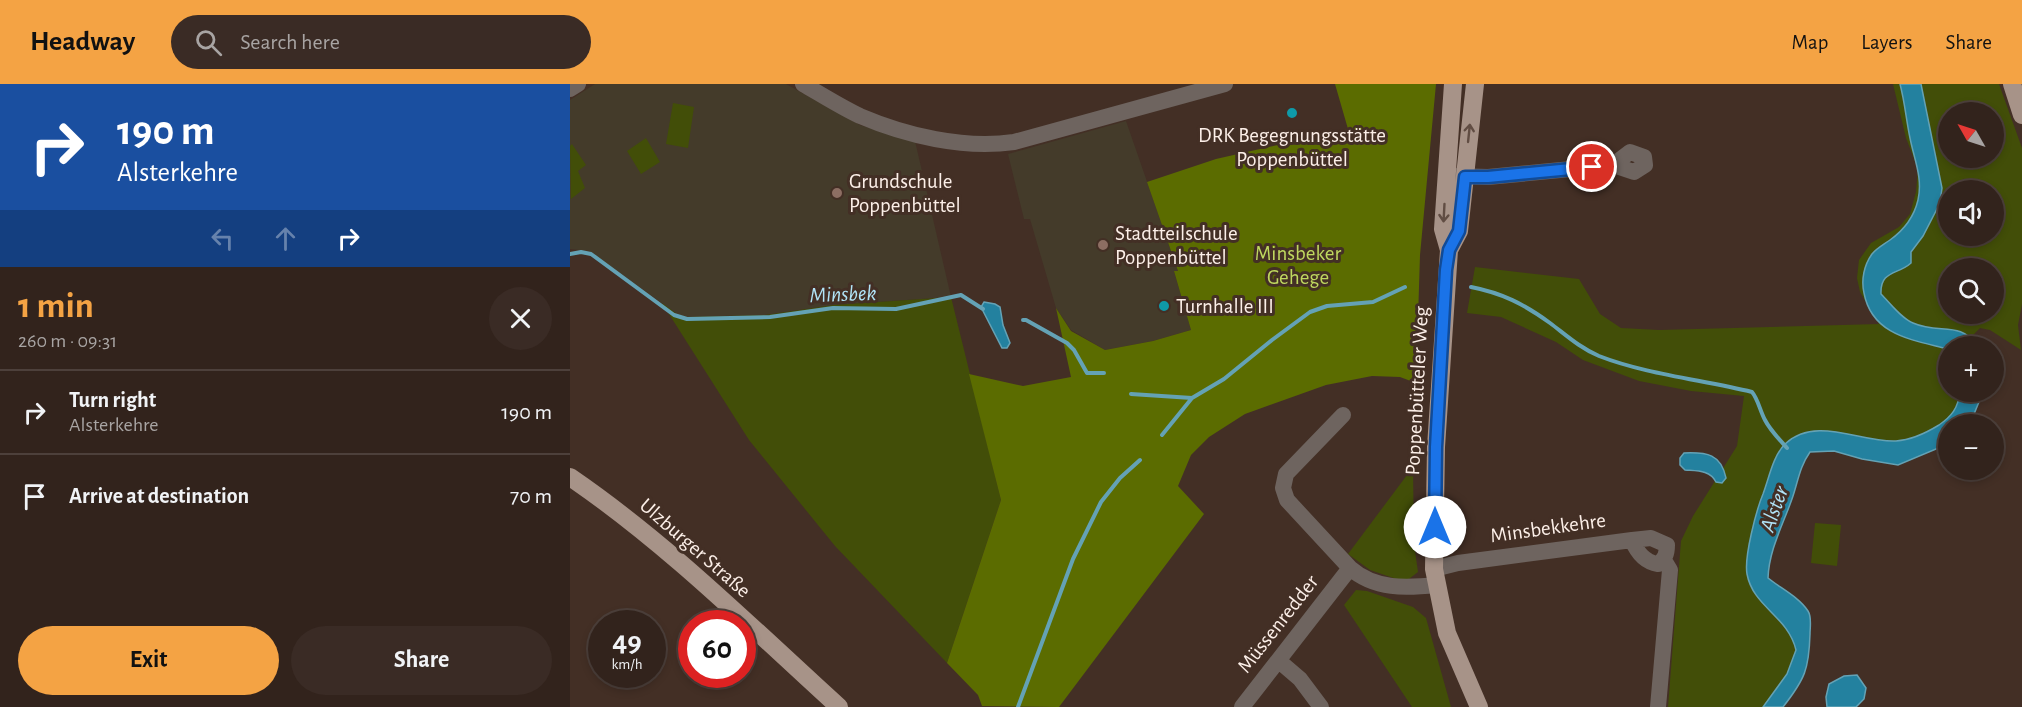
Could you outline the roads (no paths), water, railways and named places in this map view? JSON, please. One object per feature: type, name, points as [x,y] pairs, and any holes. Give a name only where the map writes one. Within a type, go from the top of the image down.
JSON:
[{"type":"main road","name":"Poppenbütteler Weg","points":[[1454,84],[1459,231],[1449,250],[1436,447],[1436,577],[1448,633],[1479,707]]},
{"type":"main road","name":"Poppenbütteler Weg","points":[[1456,176],[1475,84]]},
{"type":"main road","points":[[2012,84],[2022,115]]},
{"type":"main road","name":"Ulzburger Straße","points":[[570,477],[633,523],[680,562],[840,707]]},
{"type":"street","points":[[570,89],[578,84]]},
{"type":"street","points":[[803,84],[841,106],[878,123],[928,137],[981,145],[1014,142],[1225,84]]},
{"type":"street","points":[[1456,176],[1488,177],[1613,165]]},
{"type":"street","name":"Müssenredder","points":[[1342,415],[1286,474],[1283,488],[1287,500],[1361,578],[1382,585],[1410,587],[1436,577]]},
{"type":"street","name":"Minsbekkehre","points":[[1436,577],[1458,563],[1632,540],[1637,551],[1652,563],[1658,564],[1664,560],[1670,570],[1658,707]]},
{"type":"street","name":"Müssenredder","points":[[1242,707],[1350,568]]},
{"type":"street","points":[[1279,661],[1299,679],[1321,707]]},
{"type":"water","points":[[1900,84],[1921,84],[1940,180],[1938,180],[1938,207],[1923,236],[1911,252],[1911,263],[1883,281],[1881,294],[1900,314],[1913,323],[1932,328],[1956,330],[1968,336],[1938,336],[1938,346],[1909,339],[1885,327],[1876,319],[1869,307],[1863,288],[1865,268],[1869,258],[1904,227],[1914,212],[1918,200],[1919,176]]},
{"type":"water","points":[[984,302],[1000,307],[1003,325],[1010,343],[1007,348],[1002,348],[981,307]]},
{"type":"water","points":[[1979,402],[1974,414],[1951,414],[1958,403]]},
{"type":"water","name":"Alster","points":[[1938,426],[1938,448],[1898,465],[1862,459],[1834,451],[1810,452],[1774,546],[1768,578],[1795,597],[1808,611],[1811,622],[1807,665],[1801,681],[1783,707],[1763,707],[1787,674],[1796,650],[1786,628],[1756,595],[1747,574],[1747,557],[1754,522],[1777,455],[1785,444],[1797,436],[1810,432],[1839,432],[1882,441],[1896,441],[1913,438]]},
{"type":"water","points":[[1684,453],[1712,456],[1721,464],[1726,478],[1722,483],[1716,482],[1707,473],[1685,470],[1680,465],[1680,458]]},
{"type":"water","points":[[1857,675],[1866,688],[1864,699],[1856,707],[1827,707],[1826,697],[1829,684],[1844,676]]},
{"type":"waterway","name":"Minsbek","points":[[570,254],[581,252],[591,254],[674,315],[687,319],[770,317],[833,308],[896,309],[961,295],[983,309]]},
{"type":"waterway","name":"Minsbek","points":[[1131,394],[1192,398],[1224,379],[1310,312],[1327,306],[1373,302],[1405,287]]},
{"type":"waterway","points":[[1471,287],[1493,292],[1522,305],[1579,345],[1599,356],[1655,372],[1752,392],[1767,424],[1787,448]]},
{"type":"waterway","name":"Minsbek","points":[[1023,320],[1067,343],[1074,350],[1087,373],[1104,373]]},
{"type":"waterway","points":[[1162,435],[1192,398]]},
{"type":"waterway","points":[[1018,707],[1073,559],[1101,502],[1120,478],[1140,460]]},
{"type":"place","name":"DRK Begegnungsstätte Poppenbüttel","points":[[1292,113]]},
{"type":"place","name":"Grundschule Poppenbüttel","points":[[837,193]]},
{"type":"place","name":"Stadtteilschule Poppenbüttel","points":[[1103,245]]},
{"type":"place","name":"Turnhalle III","points":[[1164,306]]},
{"type":"park label","name":"Minsbeker Gehege","points":[[1298,265]]}]
